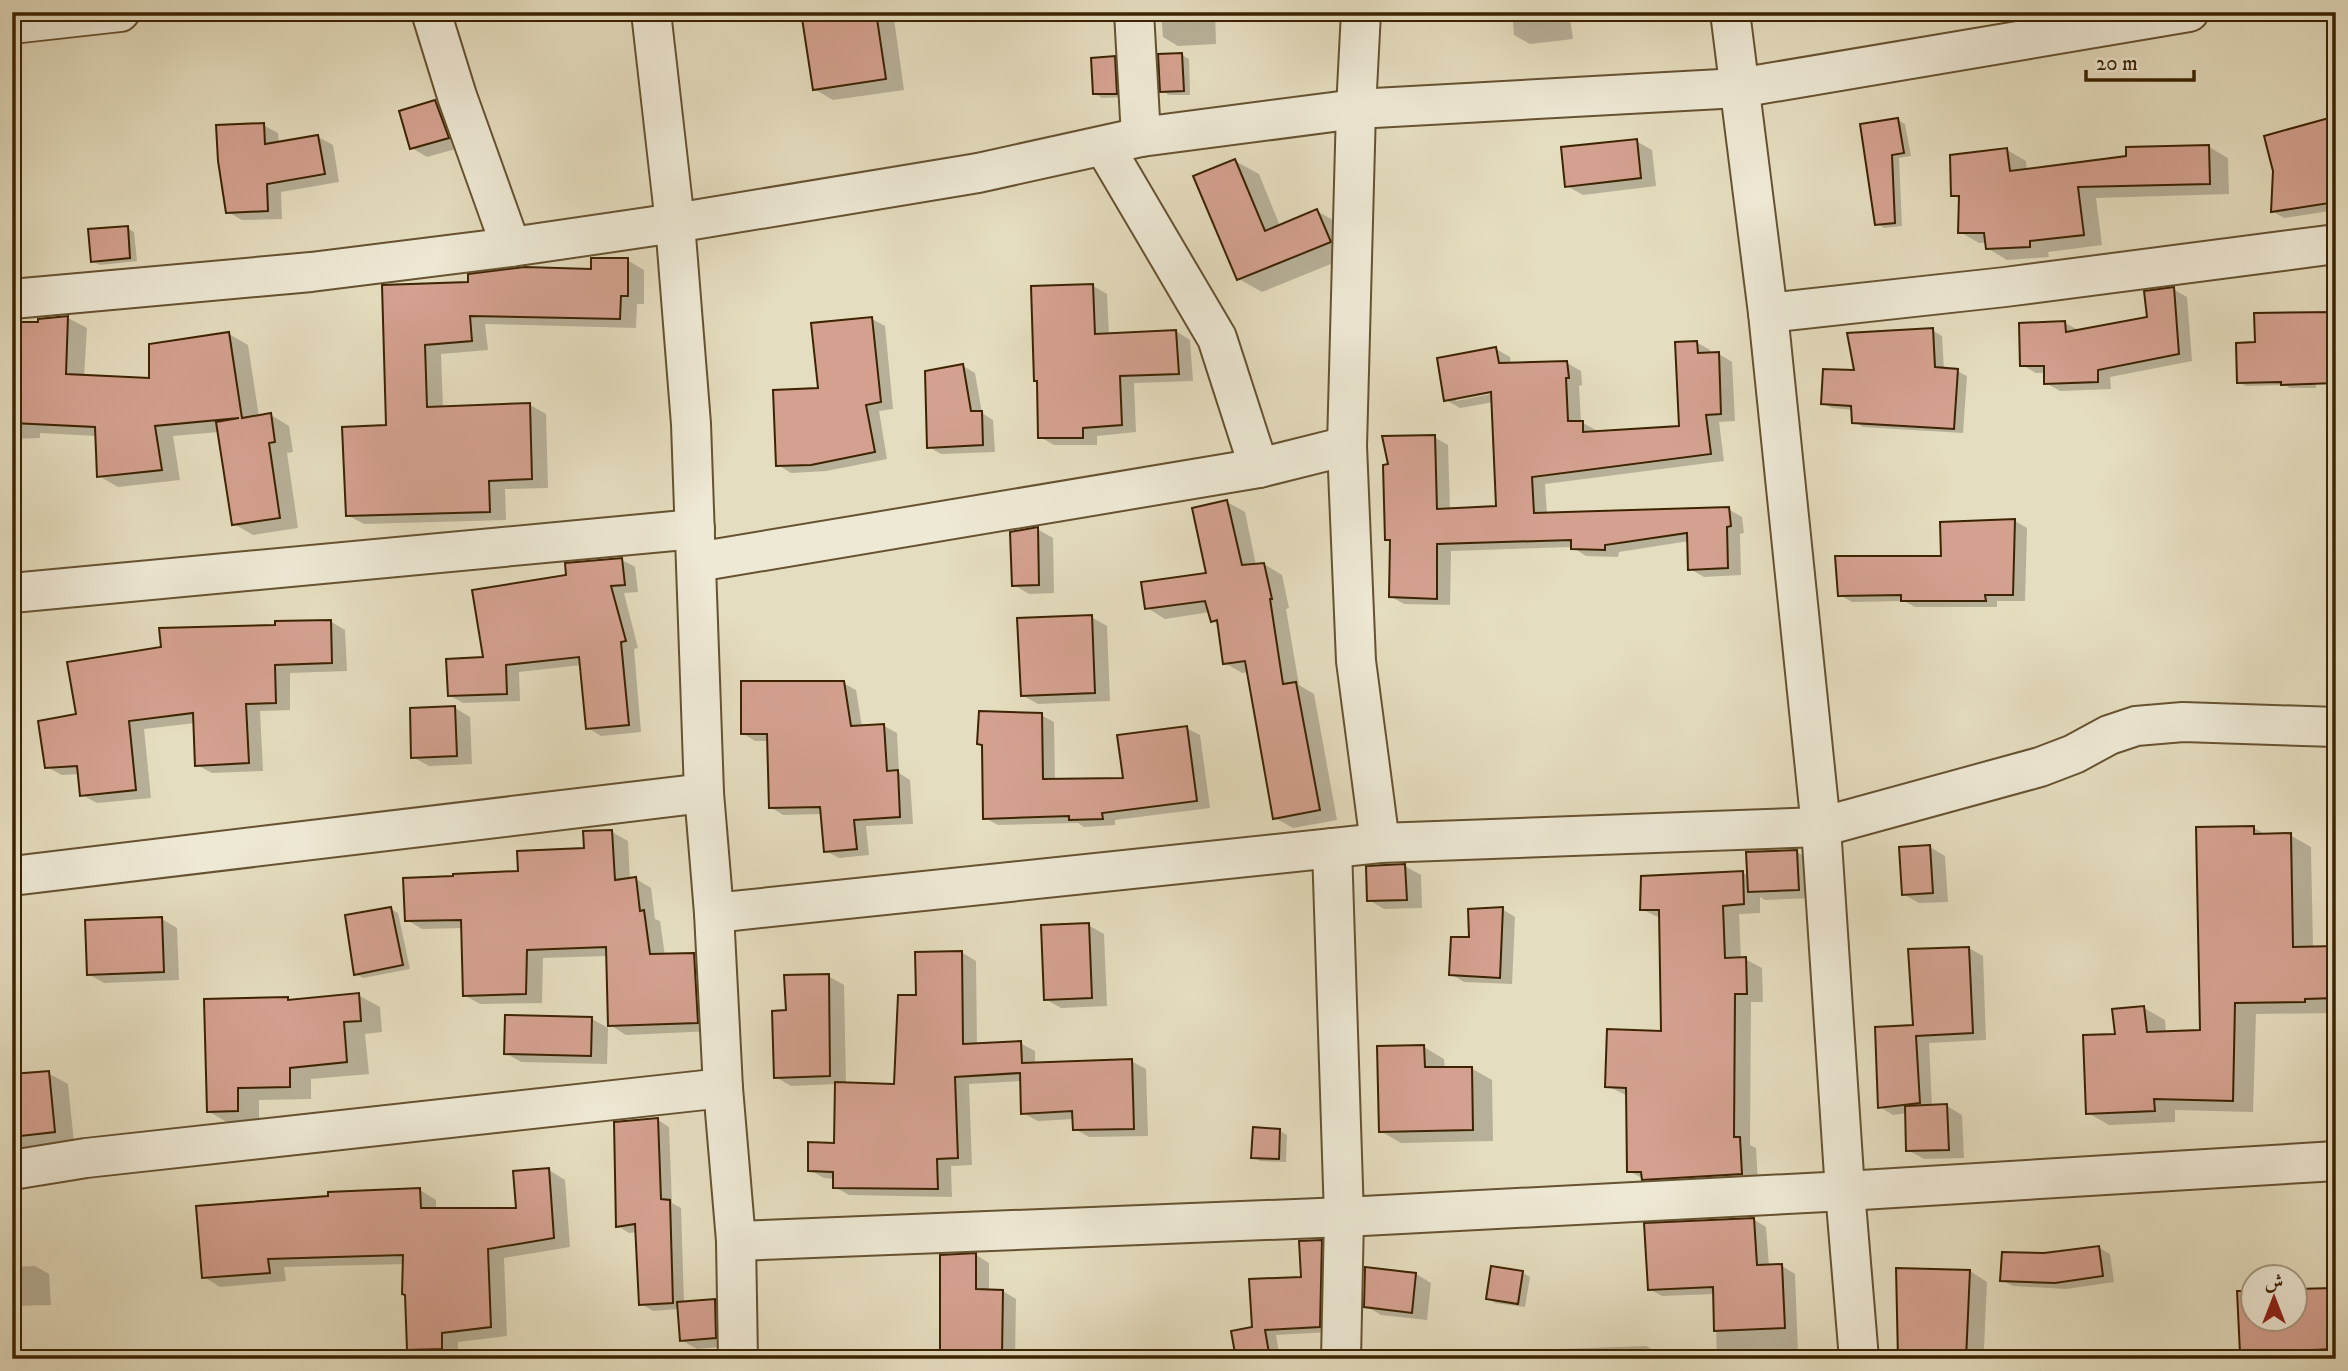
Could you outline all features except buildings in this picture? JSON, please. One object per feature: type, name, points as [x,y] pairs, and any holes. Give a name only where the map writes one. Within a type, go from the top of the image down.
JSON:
[{"type":"street","points":[[12,24],[121,12]]},
{"type":"street","points":[[431,12],[457,96],[511,247]]},
{"type":"street","points":[[651,12],[675,223],[691,424],[704,793],[736,1241],[738,1359]]},
{"type":"street","points":[[1134,12],[1141,137]]},
{"type":"street","points":[[1361,12],[1346,446],[1356,661],[1380,843]]},
{"type":"street","points":[[1730,12],[1768,313],[1821,827],[1845,1191],[1860,1359]]},
{"type":"street","points":[[12,299],[311,272],[511,247],[978,173],[1141,137],[1356,109],[1739,88],[2189,12]]},
{"type":"street","points":[[1104,146],[1217,338],[1259,468]]},
{"type":"street","points":[[1768,313],[2005,287],[2336,244]]},
{"type":"street","points":[[12,593],[696,546],[1259,468],[1346,446]]},
{"type":"street","points":[[714,913],[1380,843],[1821,827],[2040,767],[2136,726],[2183,722],[2336,727]]},
{"type":"street","points":[[12,876],[704,793]]},
{"type":"street","points":[[1332,848],[1344,1217],[1341,1359]]},
{"type":"street","points":[[12,1170],[86,1158],[723,1088]]},
{"type":"street","points":[[736,1241],[1344,1217],[1845,1191],[2336,1161]]}]
